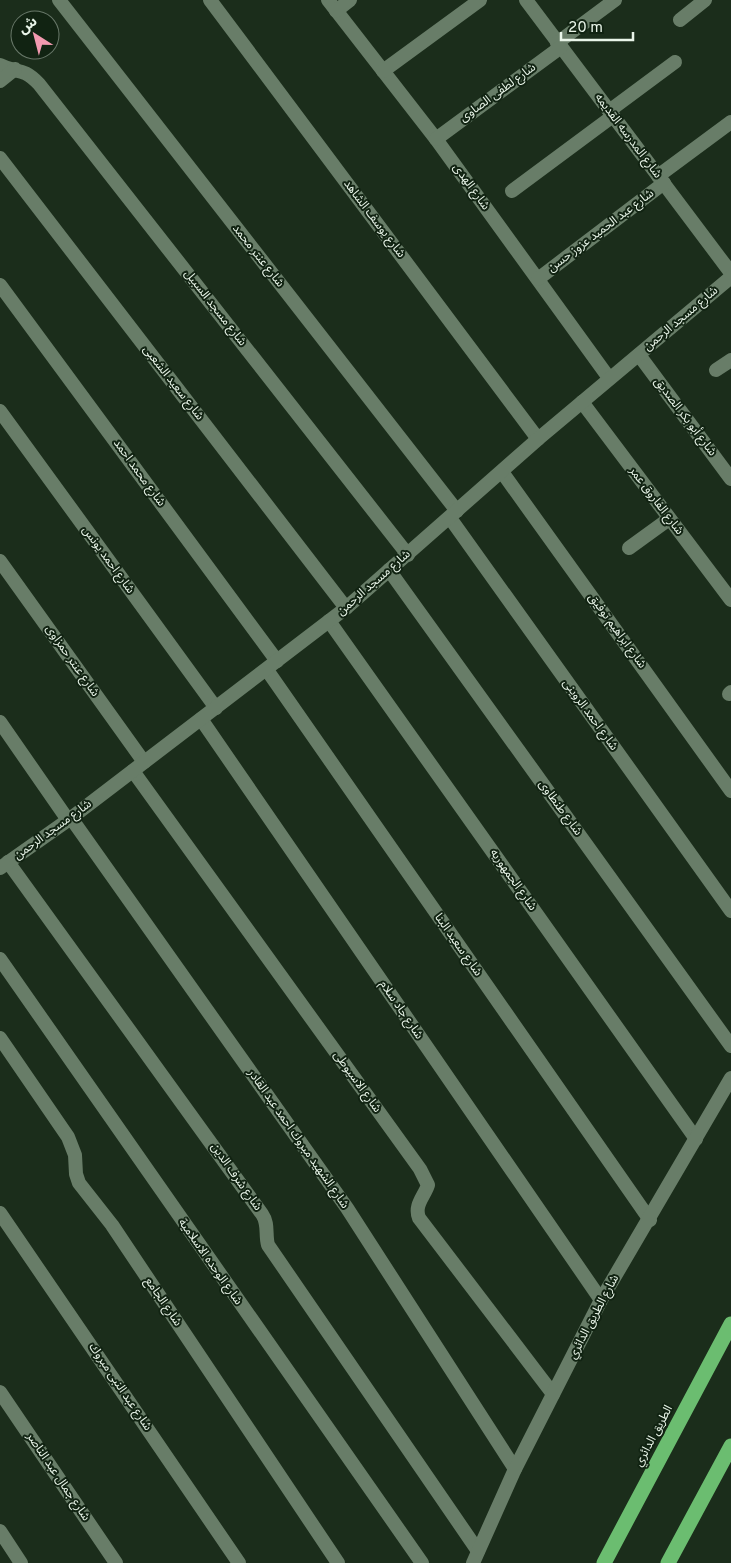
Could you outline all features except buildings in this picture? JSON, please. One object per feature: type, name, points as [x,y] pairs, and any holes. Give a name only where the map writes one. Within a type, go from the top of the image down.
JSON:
[{"type":"highway","name":"الطريق الدائري","points":[[604,1563],[731,1324]]},
{"type":"highway","points":[[668,1563],[731,1446]]},
{"type":"street","name":"شارع عنتر محمد","points":[[59,0],[453,515]]},
{"type":"street","name":"شارع يوسف الشاهد","points":[[210,0],[538,439]]},
{"type":"street","points":[[332,5],[350,0]]},
{"type":"street","points":[[383,71],[480,0]]},
{"type":"street","name":"شارع المدرسه القديمه","points":[[526,0],[731,275]]},
{"type":"street","name":"شارع لطفى الصاوى","points":[[436,140],[615,0]]},
{"type":"street","points":[[680,20],[705,0]]},
{"type":"street","name":"شارع الهدى","points":[[332,5],[436,140],[610,378]]},
{"type":"street","points":[[512,191],[675,62]]},
{"type":"street","points":[[0,65],[8,69],[16,69]]},
{"type":"street","points":[[0,81],[16,69]]},
{"type":"street","name":"شارع مسجد السبيل","points":[[16,69],[25,72],[38,84],[408,554]]},
{"type":"street","name":"شارع عبد الحميد عزوز حسن","points":[[538,279],[731,122]]},
{"type":"street","name":"شارع سعيد الشعبى","points":[[0,158],[346,608]]},
{"type":"street","name":"شارع مسجد الرحمن","points":[[3,862],[69,819],[346,608],[538,439],[731,275]]},
{"type":"street","name":"شارع محمد احمد","points":[[0,285],[272,665]]},
{"type":"street","name":"شارع أبو بكر الصديق","points":[[639,355],[731,479]]},
{"type":"street","points":[[716,370],[731,360]]},
{"type":"street","name":"شارع الفاروق عمر","points":[[582,402],[731,600]]},
{"type":"street","name":"شارع احمد يونس","points":[[0,411],[216,708]]},
{"type":"street","name":"شارع ابراهيم توفيق","points":[[502,472],[731,791]]},
{"type":"street","name":"شارع احمد الروينى","points":[[453,515],[731,912]]},
{"type":"street","points":[[629,548],[670,519]]},
{"type":"street","name":"شارع عنتر حمزاوى","points":[[0,560],[138,766]]},
{"type":"street","name":"شارع طنطاوى","points":[[389,570],[731,1046]]},
{"type":"street","name":"شارع الجمهوريه","points":[[329,621],[696,1139]]},
{"type":"street","name":"شارع سعيد البنا","points":[[272,665],[650,1220]]},
{"type":"street","name":"شارع جاد سلام","points":[[201,719],[602,1300]]},
{"type":"street","name":"شارع الشهيد مبروك احمد عبد القادر","points":[[0,722],[347,1208],[515,1468]]},
{"type":"street","name":"شارع الاسيوطى","points":[[138,766],[420,1169],[428,1185],[418,1205],[417,1212],[420,1218],[553,1394]]},
{"type":"street","name":"شارع شرف الدين","points":[[3,862],[262,1214],[267,1226],[266,1239],[268,1245],[476,1557]]},
{"type":"street","name":"شارع الوحده الاسلامية","points":[[0,959],[422,1563]]},
{"type":"street","name":"شارع الجامع","points":[[0,1038],[68,1137],[75,1155],[76,1174],[79,1183],[112,1225],[338,1563]]},
{"type":"street","name":"شارع الطريق الدائري","points":[[476,1557],[515,1468],[602,1300],[731,1078]]},
{"type":"street","name":"شارع عبد النبى مبروك","points":[[0,1212],[239,1563]]},
{"type":"street","name":"شارع جمال عبد الناصر","points":[[0,1392],[116,1563]]},
{"type":"street","points":[[0,1531],[21,1563]]}]
